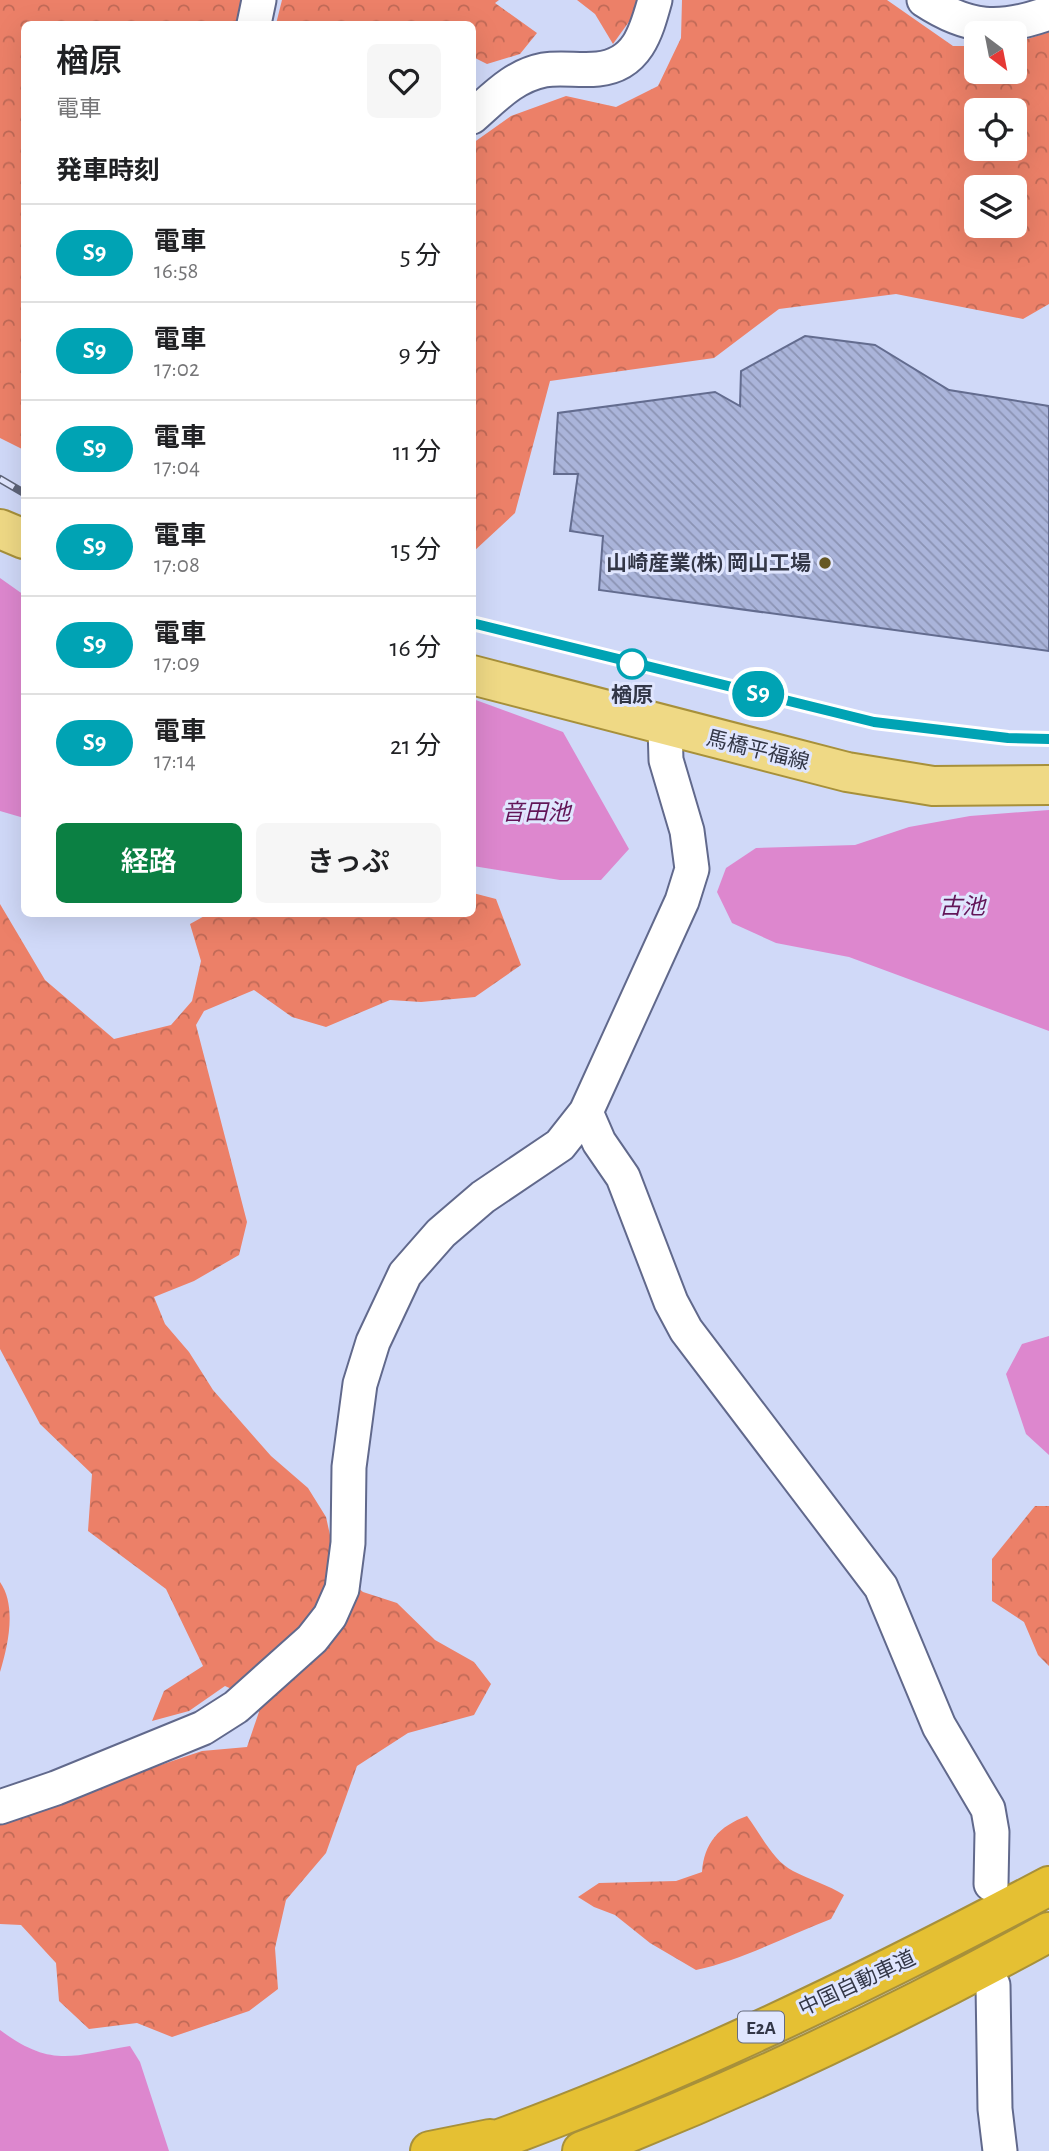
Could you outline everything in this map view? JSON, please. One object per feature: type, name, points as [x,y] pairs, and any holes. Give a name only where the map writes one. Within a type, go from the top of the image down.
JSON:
[{"type":"highway","name":"中国自動車道","points":[[466,2151],[688,2061],[906,1961],[1049,1886]]},
{"type":"highway","name":"中国自動車道","points":[[582,2151],[688,2110],[942,1991],[1049,1932]]},
{"type":"highway","points":[[648,2151],[753,2102],[942,1991]]},
{"type":"highway","points":[[430,2151],[513,2134]]},
{"type":"main road","points":[[0,529],[21,538]]},
{"type":"main road","name":"馬橋平福線","points":[[476,676],[847,772],[933,786],[1049,785]]},
{"type":"street","points":[[255,21],[259,0]]},
{"type":"street","points":[[476,113],[511,82],[543,71],[600,69],[624,61],[645,37],[655,0]]},
{"type":"street","points":[[924,0],[950,18],[985,26],[1023,22],[1049,12]]},
{"type":"street","points":[[0,1807],[56,1788],[203,1728],[236,1707],[312,1639],[330,1616],[342,1589],[348,1543],[349,1466],[360,1384],[373,1342],[405,1274],[441,1233],[483,1197],[560,1145],[586,1112],[682,901],[692,869],[687,831],[666,760],[665,727]]},
{"type":"street","points":[[586,1112],[600,1142],[628,1187],[663,1281],[686,1330],[881,1587],[939,1726],[988,1809],[992,1832],[991,1884]]},
{"type":"street","points":[[993,1985],[995,2109],[1000,2151]]},
{"type":"green space","points":[[0,0],[246,0],[241,21],[21,21],[21,448],[0,438]]},
{"type":"green space","points":[[282,0],[499,0],[495,3],[537,33],[520,54],[487,64],[476,58],[476,21],[277,21]]},
{"type":"green space","points":[[577,0],[638,0],[636,12],[613,44],[595,14]]},
{"type":"green space","points":[[682,0],[887,0],[953,46],[964,46],[964,84],[1027,84],[1027,39],[1049,32],[1049,304],[1023,319],[896,294],[779,309],[714,358],[550,381],[515,513],[476,549],[476,141],[511,116],[566,96],[616,107],[658,86],[681,38]]},
{"type":"green space","points":[[476,894],[496,899],[521,965],[475,997],[421,1002],[390,1000],[326,1027],[292,1017],[254,990],[204,1011],[196,1025],[247,1222],[239,1255],[194,1281],[154,1297],[165,1324],[189,1352],[213,1390],[271,1456],[308,1488],[326,1517],[338,1571],[363,1592],[397,1603],[435,1640],[474,1662],[491,1684],[474,1715],[408,1733],[357,1766],[326,1853],[286,1900],[275,1948],[278,1989],[249,2011],[172,2037],[137,2023],[89,2029],[59,2001],[56,1963],[21,1925],[0,1924],[0,1819],[202,1751],[247,1747],[262,1703],[225,1686],[189,1711],[152,1721],[164,1691],[203,1666],[166,1589],[88,1531],[92,1474],[40,1424],[0,1349],[0,904],[45,980],[114,1039],[171,1025],[192,1001],[201,961],[190,924],[203,917],[476,917]]},
{"type":"green space","points":[[1035,1506],[1049,1506],[1049,1666],[1038,1655],[1024,1622],[992,1601],[992,1559]]},
{"type":"green space","points":[[0,1582],[10,1614],[6,1650],[0,1672]]},
{"type":"green space","points":[[747,1816],[779,1861],[793,1871],[844,1895],[831,1919],[748,1954],[696,1970],[650,1943],[615,1915],[578,1897],[599,1883],[676,1881],[702,1872],[706,1852],[715,1837],[728,1825]]},
{"type":"water","points":[[0,578],[21,593],[21,817],[0,811]]},
{"type":"water","name":"音田池","points":[[476,700],[563,732],[629,849],[601,880],[560,880],[476,866]]},
{"type":"water","name":"古池","points":[[1049,810],[1049,1031],[849,957],[776,943],[732,923],[717,892],[726,868],[756,848],[855,845],[909,827],[970,816]]},
{"type":"water","points":[[1049,1336],[1049,1455],[1026,1434],[1006,1374],[1022,1344]]},
{"type":"water","points":[[0,2030],[34,2050],[62,2056],[130,2046],[140,2062],[169,2151],[0,2151]]},
{"type":"building","points":[[805,336],[875,345],[949,390],[1049,406],[1049,651],[599,590],[603,536],[570,531],[578,474],[554,474],[558,413],[715,392],[740,406],[741,371]]},
{"type":"railway","points":[[0,479],[21,491]]},
{"type":"railway","points":[[476,624],[874,722],[1008,738],[1049,739]]},
{"type":"train","name":"S9","points":[[476,624],[874,722],[1008,738],[1049,739]]},
{"type":"place","name":"山崎産業(株) 岡山工場","points":[[825,563]]},
{"type":"place","name":"楢原","points":[[632,664]]}]
